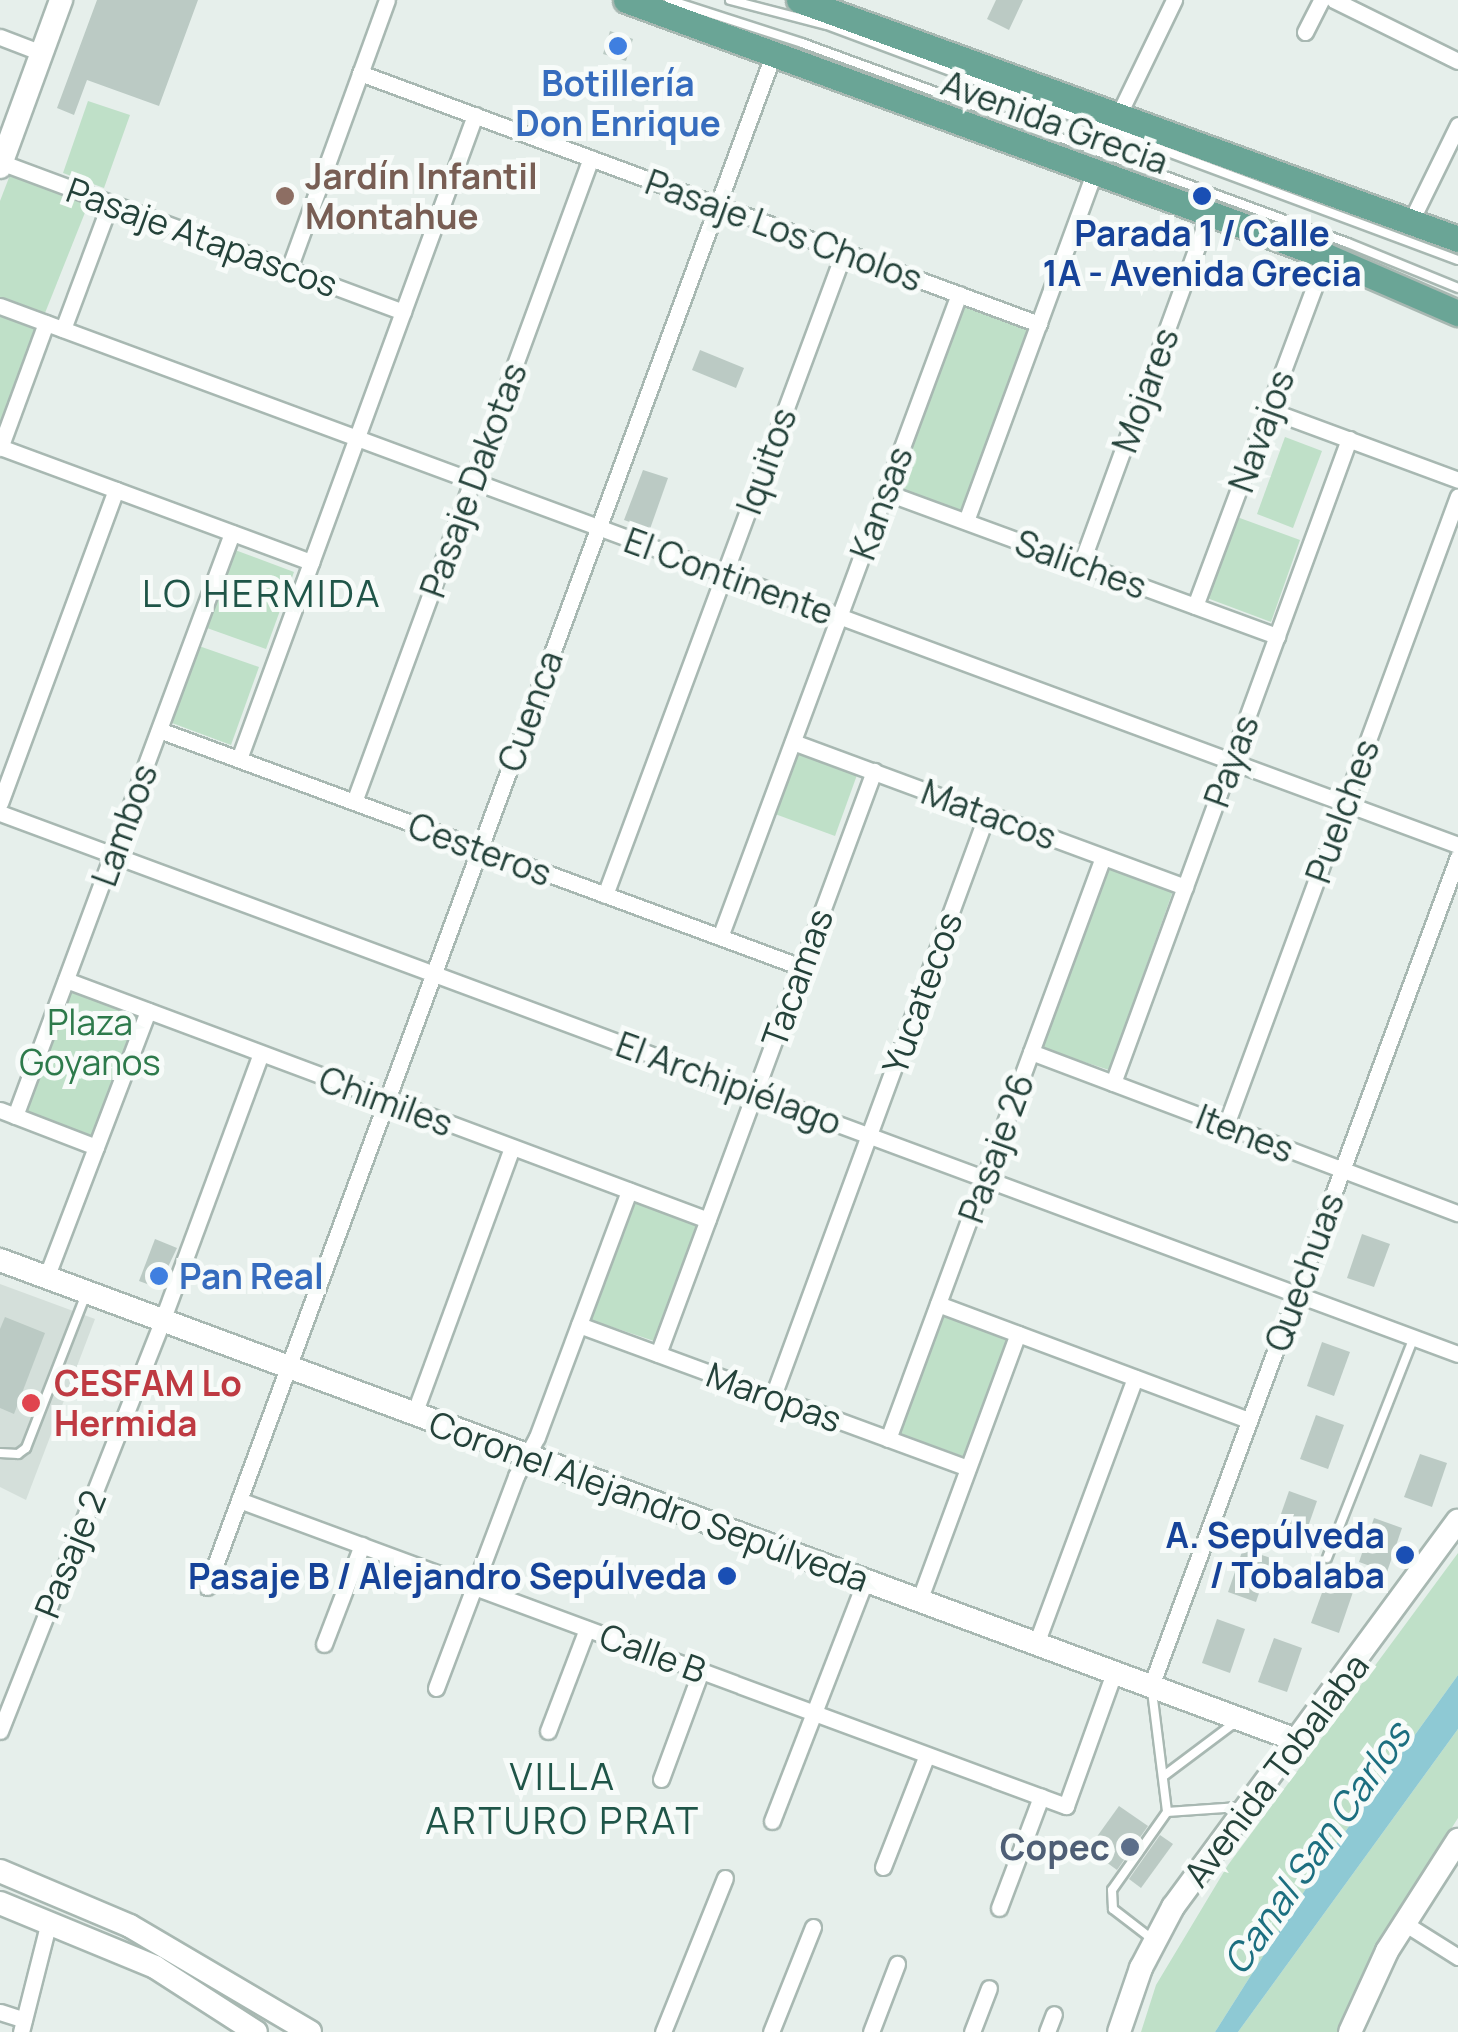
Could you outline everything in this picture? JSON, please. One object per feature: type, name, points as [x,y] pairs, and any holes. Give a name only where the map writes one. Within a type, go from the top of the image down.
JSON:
[{"type":"main road","name":"Avenida Grecia","points":[[626,0],[1326,256],[1458,314]]},
{"type":"main road","name":"Avenida Grecia","points":[[799,0],[839,7],[1412,218],[1458,240]]},
{"type":"street","points":[[0,164],[61,0]]},
{"type":"street","points":[[289,269],[388,0]]},
{"type":"street","points":[[1120,112],[1174,0]]},
{"type":"street","points":[[1305,32],[1321,0]]},
{"type":"street","points":[[1334,0],[1458,61]]},
{"type":"street","points":[[0,37],[42,53]]},
{"type":"street","name":"Cuenca","points":[[207,1586],[773,56]]},
{"type":"street","name":"Pasaje Los Cholos","points":[[360,73],[1039,324]]},
{"type":"street","points":[[239,759],[476,116]]},
{"type":"street","points":[[1412,218],[1458,125]]},
{"type":"street","name":"Pasaje Dakotas","points":[[354,802],[592,158]]},
{"type":"street","name":"Pasaje Atapascos","points":[[0,164],[403,312]]},
{"type":"street","points":[[966,521],[1094,174]]},
{"type":"street","points":[[63,329],[110,202]]},
{"type":"street","name":"Mojares","points":[[1081,564],[1209,215]]},
{"type":"street","name":"Iquitos","points":[[605,895],[844,252]]},
{"type":"street","name":"Navajos","points":[[1195,606],[1326,256]]},
{"type":"street","name":"Kansas","points":[[720,937],[959,294]]},
{"type":"street","name":"El Continente","points":[[0,306],[1458,845]]},
{"type":"street","points":[[46,323],[0,448],[312,562]]},
{"type":"street","points":[[1268,410],[1458,480]]},
{"type":"street","name":"Payas","points":[[1113,1083],[1349,440]]},
{"type":"street","points":[[0,803],[116,490]]},
{"type":"street","name":"Saliches","points":[[885,492],[1277,636]]},
{"type":"street","name":"Puelches","points":[[1226,1126],[1458,496]]},
{"type":"street","name":"Lambos","points":[[8,1113],[66,980],[232,533]]},
{"type":"street","name":"Cesteros","points":[[159,730],[801,967]]},
{"type":"street","name":"Matacos","points":[[793,742],[1185,888]]},
{"type":"street","name":"Tacamas","points":[[658,1354],[874,772]]},
{"type":"street","name":"El Archipiélago","points":[[0,813],[1458,1354]]},
{"type":"street","name":"Yucatecos","points":[[773,1396],[987,814]]},
{"type":"street","name":"Pasaje 26","points":[[888,1439],[1103,857]]},
{"type":"street","name":"Quechuas","points":[[1151,1686],[1458,858]]},
{"type":"street","name":"Chimiles","points":[[66,980],[708,1220]]},
{"type":"street","points":[[46,1278],[148,1011]]},
{"type":"street","name":"Itenes","points":[[1031,1052],[1458,1213]]},
{"type":"street","name":"Pasaje 2","points":[[0,1731],[162,1320],[261,1054]]},
{"type":"street","points":[[8,1113],[96,1147]]},
{"type":"street","points":[[414,1414],[512,1147]]},
{"type":"street","points":[[436,1688],[628,1190]]},
{"type":"street","name":"Coronel Alejandro Sepúlveda","points":[[0,1260],[1299,1742]]},
{"type":"street","points":[[938,1304],[1249,1420]]},
{"type":"street","name":"Maropas","points":[[579,1325],[968,1468]]},
{"type":"street","points":[[919,1601],[1018,1334]]},
{"type":"street","points":[[1036,1644],[1135,1378]]},
{"type":"street","name":"Calle B","points":[[239,1500],[1066,1806],[1114,1673]]},
{"type":"street","name":"Avenida Tobalaba","points":[[1119,2032],[1154,1940],[1458,1521]]},
{"type":"street","points":[[324,1644],[362,1546]]},
{"type":"street","points":[[772,1821],[866,1581]]},
{"type":"street","points":[[548,1731],[587,1629]]},
{"type":"street","points":[[661,1779],[701,1671]]},
{"type":"street","points":[[883,1867],[926,1754]]},
{"type":"street","points":[[999,1908],[1041,1797]]},
{"type":"street","points":[[1350,2032],[1404,1923],[1458,1840]]},
{"type":"street","points":[[0,1870],[162,1943],[248,1999],[310,2032]]},
{"type":"street","points":[[664,2032],[726,1878]]},
{"type":"street","points":[[24,1912],[22,1892],[32,1883]]},
{"type":"street","points":[[0,1902],[154,1967],[256,2032]]},
{"type":"street","points":[[0,2012],[22,2026],[49,1921]]},
{"type":"street","points":[[1404,1923],[1458,1956]]},
{"type":"street","points":[[772,2032],[813,1927]]},
{"type":"street","points":[[871,2032],[897,1964]]},
{"type":"street","points":[[972,2032],[989,1988]]},
{"type":"street","points":[[1048,2032],[1054,2014]]},
{"type":"lane","points":[[669,0],[802,43],[1348,243],[1458,288]]},
{"type":"lane","points":[[730,0],[827,25],[1114,136],[1458,260]]},
{"type":"lane","points":[[1412,218],[1458,230]]},
{"type":"lane","points":[[0,1453],[18,1454],[26,1448],[87,1292]]},
{"type":"lane","points":[[1327,1558],[1414,1337]]},
{"type":"lane","points":[[1151,1686],[1167,1812],[1112,1890],[1113,1909],[1154,1940]]},
{"type":"lane","points":[[1165,1775],[1240,1720]]},
{"type":"lane","points":[[1167,1812],[1248,1807]]},
{"type":"shaded area","name":"CESFAM Lo Hermida","points":[[0,1284],[95,1319],[26,1500],[0,1487]]},
{"type":"green space","points":[[88,101],[130,115],[104,188],[63,173]]},
{"type":"green space","points":[[10,175],[88,205],[0,426],[0,201]]},
{"type":"green space","points":[[962,301],[1030,326],[962,513],[894,488]]},
{"type":"green space","points":[[1285,437],[1322,451],[1293,528],[1257,514]]},
{"type":"green space","points":[[1237,517],[1300,540],[1271,622],[1207,598]]},
{"type":"green space","points":[[235,550],[294,572],[266,649],[207,628]]},
{"type":"green space","points":[[199,646],[259,667],[231,745],[172,723]]},
{"type":"green space","points":[[798,753],[857,775],[835,836],[775,814]]},
{"type":"green space","points":[[1108,867],[1173,891],[1109,1070],[1041,1048]]},
{"type":"green space","name":"Plaza Goyanos","points":[[69,987],[144,1014],[92,1139],[22,1111]]},
{"type":"green space","points":[[630,1197],[702,1223],[657,1342],[585,1318]]},
{"type":"green space","points":[[939,1314],[1011,1339],[968,1458],[895,1432]]},
{"type":"green space","points":[[1458,1553],[1458,1675],[1319,1868],[1215,2032],[1141,2032],[1156,1985],[1228,1865]]},
{"type":"green space","points":[[1458,1729],[1458,1818],[1408,1897],[1338,2032],[1238,2032]]},
{"type":"water","points":[[1458,1675],[1458,1729],[1238,2032],[1215,2032],[1319,1868]]},
{"type":"building","points":[[97,0],[198,0],[159,106],[87,80],[74,115],[57,108]]},
{"type":"building","points":[[996,0],[1023,0],[1009,30],[987,19]]},
{"type":"building","name":"Botillería Don Enrique","points":[[610,31],[633,39],[626,61],[603,54]]},
{"type":"building","points":[[700,350],[744,368],[736,388],[692,370]]},
{"type":"building","points":[[643,470],[668,478],[650,529],[624,520]]},
{"type":"building","points":[[1362,1234],[1390,1244],[1374,1287],[1347,1278]]},
{"type":"building","points":[[155,1239],[177,1248],[158,1288],[139,1281]]},
{"type":"building","points":[[5,1317],[45,1333],[14,1414],[0,1408],[0,1329]]},
{"type":"building","points":[[1322,1342],[1350,1352],[1334,1396],[1307,1386]]},
{"type":"building","points":[[1316,1415],[1344,1425],[1328,1469],[1300,1459]]},
{"type":"building","points":[[1420,1454],[1447,1463],[1432,1507],[1404,1497]]},
{"type":"building","points":[[1289,1491],[1317,1501],[1302,1544],[1274,1534]]},
{"type":"building","points":[[1374,1518],[1402,1528],[1387,1572],[1359,1562]]},
{"type":"building","points":[[1243,1549],[1271,1558],[1256,1602],[1228,1592]]},
{"type":"building","points":[[1327,1579],[1354,1589],[1339,1633],[1311,1623]]},
{"type":"building","points":[[1217,1619],[1245,1629],[1230,1673],[1202,1663]]},
{"type":"building","points":[[1274,1638],[1302,1648],[1287,1692],[1258,1682]]},
{"type":"building","points":[[1119,1806],[1148,1826],[1117,1870],[1088,1849]]},
{"type":"building","points":[[1160,1835],[1173,1844],[1141,1888],[1129,1879]]},
{"type":"place","name":"Botillería Don Enrique","points":[[618,46]]},
{"type":"place","name":"Jardín Infantil Montahue","points":[[285,196]]},
{"type":"place","name":"Parada 1 / Calle 1A - Avenida Grecia","points":[[1202,196]]},
{"type":"place","name":"Pan Real","points":[[159,1276]]},
{"type":"place","name":"CESFAM Lo Hermida","points":[[31,1403]]},
{"type":"place","name":"A. Sepúlveda / Tobalaba","points":[[1405,1555]]},
{"type":"place","name":"Pasaje B / Alejandro Sepúlveda","points":[[727,1576]]},
{"type":"place","name":"Copec","points":[[1130,1847]]},
{"type":"district","name":"LO HERMIDA","points":[[262,593]]},
{"type":"district","name":"VILLA ARTURO PRAT","points":[[563,1798]]},
{"type":"water label","name":"Canal San Carlos","points":[[1316,1848]]}]
